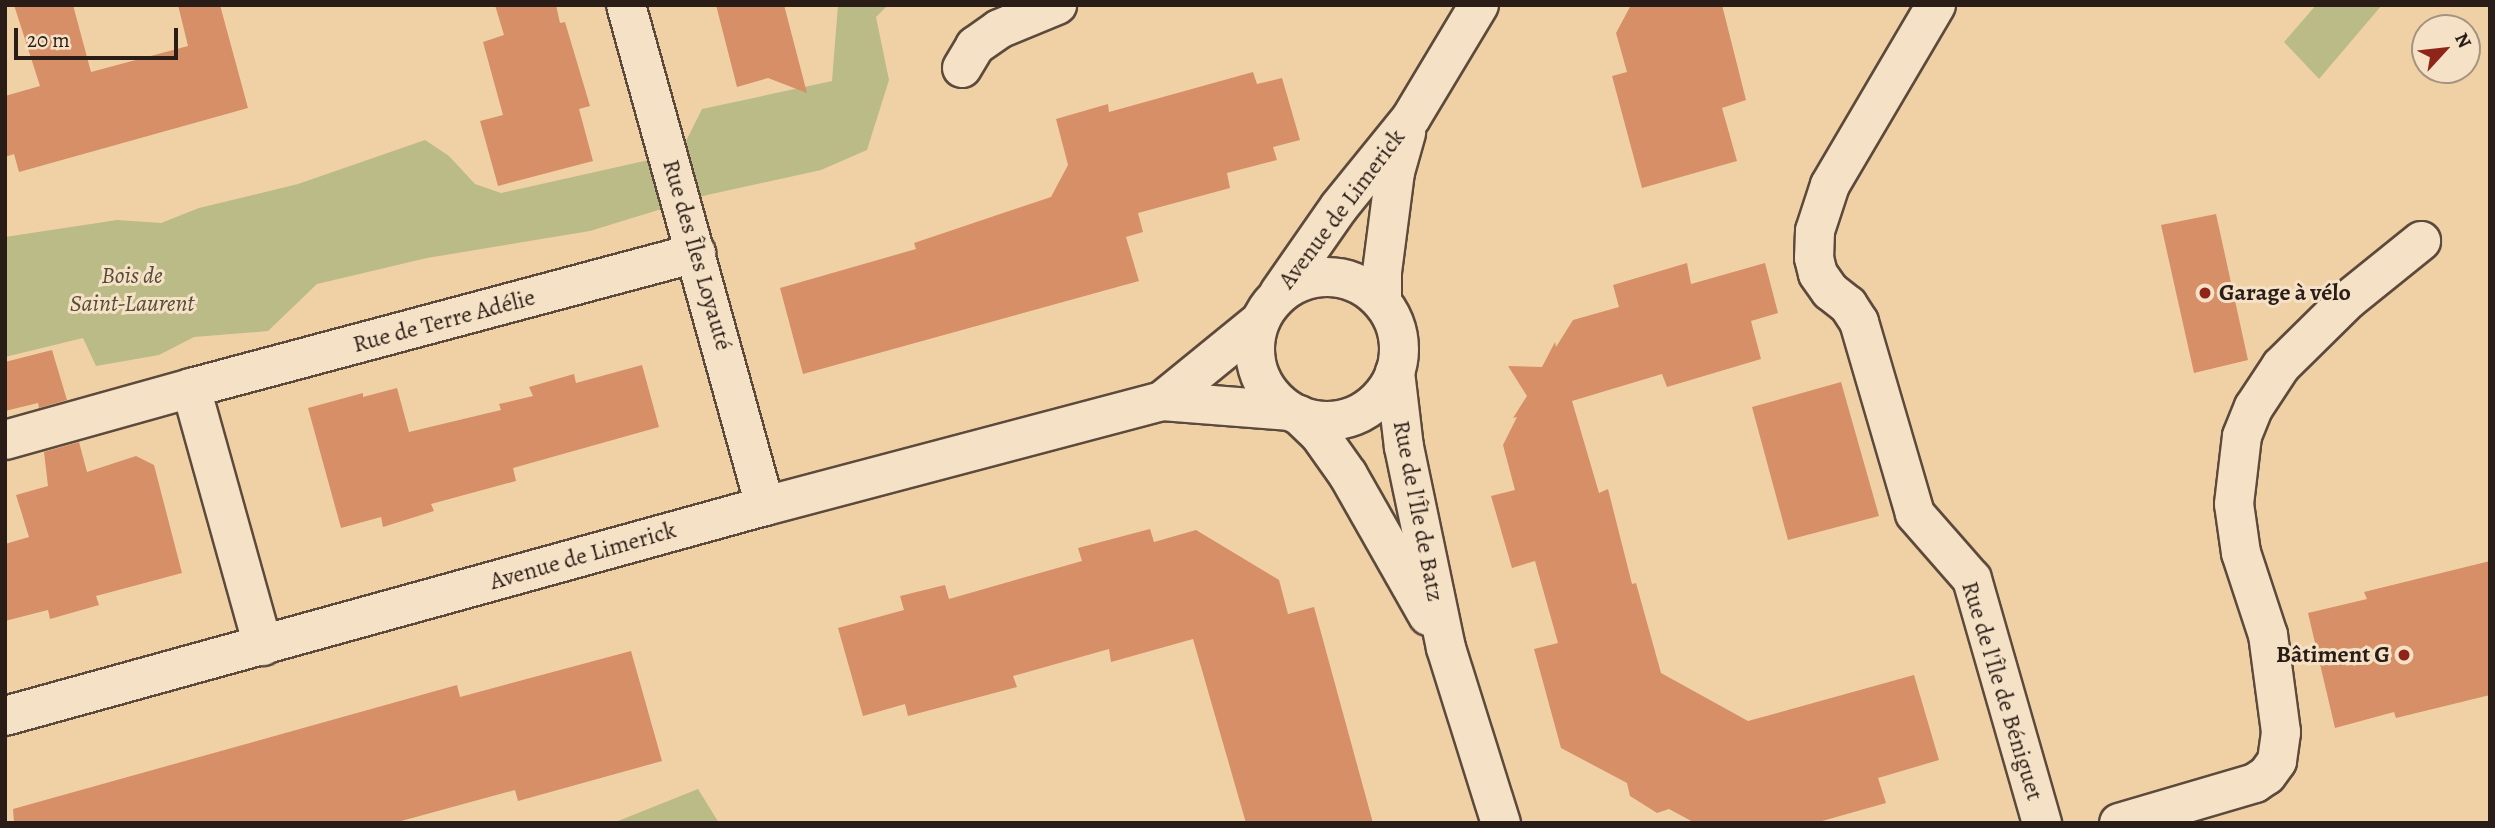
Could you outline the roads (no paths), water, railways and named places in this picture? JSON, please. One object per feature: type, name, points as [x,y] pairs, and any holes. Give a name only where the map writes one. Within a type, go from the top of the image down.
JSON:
[{"type":"street","name":"Rue des Îles Loyauté","points":[[626,5],[765,506]]},
{"type":"street","points":[[962,68],[975,46],[999,29],[1057,5]]},
{"type":"street","name":"Avenue de Limerick","points":[[1162,401],[1267,311],[1339,207],[1411,118],[1479,5]]},
{"type":"street","name":"Rue de l'Île de Béniguet","points":[[1936,5],[1830,185],[1815,231],[1814,258],[1818,274],[1830,291],[1848,305],[1859,322],[1915,514],[1972,579],[2042,823]]},
{"type":"street","name":"Avenue de Limerick","points":[[1382,301],[1382,272],[1395,172],[1411,118]]},
{"type":"street","points":[[2119,823],[2165,816],[2255,783],[2267,775],[2277,761],[2281,744],[2267,635],[2241,553],[2234,504],[2242,436],[2255,407],[2281,366],[2369,282],[2421,241]]},
{"type":"street","name":"Rue de Terre Adélie","points":[[5,440],[696,253]]},
{"type":"street","points":[[1317,277],[1342,278],[1361,285],[1382,301],[1398,335],[1395,372],[1375,403],[1364,411],[1340,420],[1323,421],[1293,413],[1265,384],[1258,367],[1255,342],[1267,311],[1296,283],[1317,277]]},
{"type":"street","name":"Rue de l'Île de Batz","points":[[1395,372],[1404,447],[1446,648],[1501,823]]},
{"type":"street","points":[[191,388],[263,646]]},
{"type":"street","name":"Avenue de Limerick","points":[[5,716],[765,506],[1162,401],[1293,413]]},
{"type":"street","name":"Rue de l'Île de Batz","points":[[1293,413],[1319,434],[1348,475],[1446,648]]},
{"type":"place","name":"Garage à vélo","points":[[2205,293]]},
{"type":"place","name":"Bâtiment G","points":[[2404,655]]},
{"type":"park label","name":"Bois de Saint-Laurent","points":[[132,290]]}]
